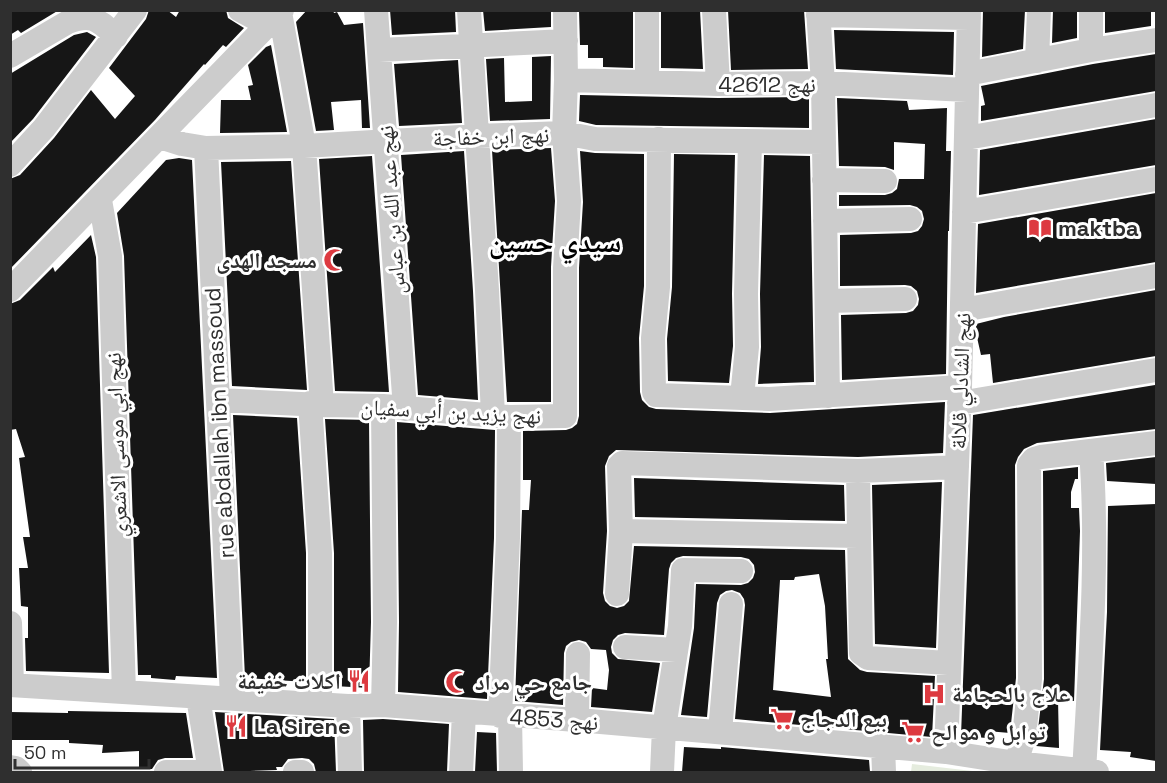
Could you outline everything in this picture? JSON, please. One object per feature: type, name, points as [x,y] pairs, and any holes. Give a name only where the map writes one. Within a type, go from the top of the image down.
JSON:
[{"type":"street","points":[[10,165],[44,128],[135,10]]},
{"type":"street","points":[[240,10],[277,16]]},
{"type":"street","name":"نهج عبد الله بن عباس","points":[[376,10],[386,141],[394,407],[383,705]]},
{"type":"street","points":[[469,10],[487,290],[501,416],[508,538],[505,716],[511,772]]},
{"type":"street","name":"نهج يزيد بن أبي سفيان","points":[[218,400],[394,407],[501,416],[565,416],[565,268],[569,201],[564,133],[565,10]]},
{"type":"street","points":[[647,10],[647,82]]},
{"type":"street","points":[[714,10],[718,84]]},
{"type":"street","points":[[1037,61],[1039,10]]},
{"type":"street","points":[[1091,10],[1091,50]]},
{"type":"street","points":[[828,396],[823,83],[818,13],[969,14]]},
{"type":"street","name":"نهج الشادلي قلالة","points":[[946,752],[960,395],[969,14]]},
{"type":"street","points":[[10,291],[277,16]]},
{"type":"street","points":[[277,16],[304,146],[316,404],[320,553],[320,703]]},
{"type":"street","points":[[10,56],[78,18],[89,17],[98,20],[116,36]]},
{"type":"street","name":"نهج 42612","points":[[566,80],[718,84],[967,82],[1037,61],[1156,40]]},
{"type":"street","points":[[379,50],[566,41]]},
{"type":"street","points":[[966,138],[1156,105]]},
{"type":"street","name":"نهج ابن خفاجة","points":[[160,137],[206,148],[304,146],[564,133],[595,139],[824,142]]},
{"type":"street","points":[[659,139],[658,287],[652,356],[656,395],[769,399],[960,395],[1156,370]]},
{"type":"street","points":[[742,397],[747,347],[750,142]]},
{"type":"street","name":"rue abdallah ibn massoud","points":[[206,148],[232,698]]},
{"type":"street","points":[[964,212],[1156,179]]},
{"type":"street","points":[[824,180],[885,181]]},
{"type":"street","name":"نهج ابي موسى الاشعري","points":[[100,200],[110,256],[124,692]]},
{"type":"street","points":[[825,221],[910,219]]},
{"type":"street","points":[[962,310],[1156,276]]},
{"type":"street","points":[[826,301],[905,299]]},
{"type":"street","points":[[1016,763],[1024,736],[1030,679],[1029,465],[1041,456],[1156,443]]},
{"type":"street","points":[[1088,772],[1094,616],[1094,478],[1091,451]]},
{"type":"street","points":[[617,594],[621,531],[619,466],[626,462],[858,471],[957,467]]},
{"type":"street","points":[[858,471],[861,653],[868,658],[948,663]]},
{"type":"street","points":[[621,531],[858,536]]},
{"type":"street","points":[[662,772],[664,728],[680,626],[683,570],[741,571]]},
{"type":"street","points":[[720,732],[731,604]]},
{"type":"street","points":[[10,623],[11,685]]},
{"type":"street","points":[[625,646],[676,650]]},
{"type":"street","points":[[577,720],[578,654]]},
{"type":"street","name":"نهج 4853","points":[[11,685],[348,706],[383,705],[577,720],[946,752],[1088,772]]},
{"type":"street","points":[[166,772],[210,772],[198,697]]},
{"type":"street","points":[[348,706],[350,772]]},
{"type":"street","points":[[460,772],[464,713]]},
{"type":"street","points":[[883,746],[884,772]]},
{"type":"street","points":[[10,767],[20,772]]},
{"type":"street","points":[[295,772],[302,772]]},
{"type":"shaded area","points":[[912,764],[981,772],[911,772]]},
{"type":"building","points":[[10,10],[59,10],[21,33],[18,30],[10,35]]},
{"type":"building","points":[[149,10],[167,10],[176,17],[180,10],[226,10],[228,18],[244,28],[226,47],[223,45],[204,64],[155,120],[10,269],[10,179],[20,175],[54,138],[91,90],[115,119],[135,96],[109,68],[146,19]]},
{"type":"building","points":[[307,10],[333,10],[334,13],[337,12],[344,25],[363,23],[370,128],[362,128],[361,100],[331,102],[334,130],[316,131],[296,22]]},
{"type":"building","points":[[390,10],[455,10],[456,32],[392,35]]},
{"type":"building","points":[[483,10],[551,10],[551,27],[485,31]]},
{"type":"building","points":[[579,10],[633,10],[633,68],[603,67],[603,58],[588,58],[588,45],[580,45]]},
{"type":"building","points":[[661,10],[700,10],[703,69],[661,68]]},
{"type":"building","points":[[728,10],[804,10],[808,69],[731,70]]},
{"type":"building","points":[[983,10],[1025,10],[1023,49],[982,57]]},
{"type":"building","points":[[1053,10],[1077,10],[1077,38],[1052,43]]},
{"type":"building","points":[[1105,10],[1151,10],[1151,26],[1105,33]]},
{"type":"building","points":[[834,30],[954,32],[953,75],[836,69]]},
{"type":"building","points":[[87,32],[96,37],[33,119],[10,143],[10,74],[74,35]]},
{"type":"building","points":[[271,45],[287,132],[220,133],[221,100],[251,100],[248,86],[253,85],[248,65]]},
{"type":"building","points":[[1156,54],[1156,91],[981,121],[981,106],[985,105],[981,86]]},
{"type":"building","points":[[551,56],[550,119],[490,121],[486,59],[504,58],[505,102],[532,101],[532,57]]},
{"type":"building","points":[[458,60],[462,123],[399,126],[394,64]]},
{"type":"building","points":[[580,95],[809,97],[809,128],[596,125],[579,121]]},
{"type":"building","points":[[837,98],[907,101],[909,110],[947,108],[946,151],[951,151],[946,374],[842,380],[841,315],[906,313],[913,311],[919,299],[917,291],[905,285],[840,286],[840,235],[911,233],[918,231],[924,219],[922,211],[910,205],[839,206],[839,195],[885,195],[897,189],[899,179],[924,179],[925,144],[894,142],[894,170],[885,167],[839,166]]},
{"type":"building","points":[[1156,119],[1156,165],[979,195],[980,150]]},
{"type":"building","points":[[551,148],[555,201],[551,267],[551,402],[507,402],[492,150]]},
{"type":"building","points":[[464,151],[478,400],[418,395],[401,155]]},
{"type":"building","points":[[580,151],[644,154],[644,286],[639,338],[640,392],[642,400],[649,407],[770,413],[945,402],[943,453],[858,457],[616,450],[609,456],[605,466],[607,531],[603,593],[605,601],[617,608],[629,601],[634,546],[845,550],[848,659],[860,670],[867,672],[935,676],[932,737],[735,719],[745,605],[740,593],[732,590],[720,595],[717,603],[707,717],[681,715],[694,628],[696,584],[741,585],[748,583],[755,572],[754,565],[749,559],[741,557],[683,556],[676,558],[669,569],[664,635],[625,633],[613,640],[612,653],[618,659],[660,663],[652,712],[591,707],[592,688],[607,690],[609,670],[606,650],[591,649],[586,642],[579,640],[566,646],[564,653],[563,705],[515,701],[522,510],[529,510],[531,480],[523,480],[523,431],[566,430],[577,424],[579,416],[579,268],[583,202]],"holes":[[[819,574],[825,606],[828,659],[826,659],[831,697],[773,690],[780,580],[794,580],[795,577]]]},
{"type":"building","points":[[674,154],[735,155],[733,346],[729,383],[668,381],[667,339],[672,287]]},
{"type":"building","points":[[764,155],[810,156],[814,382],[758,384],[761,347],[760,294]]},
{"type":"building","points":[[372,156],[389,392],[335,391],[319,159]]},
{"type":"building","points":[[179,158],[192,160],[217,678],[176,676],[175,680],[138,675],[124,256],[117,213],[166,160]]},
{"type":"building","points":[[291,161],[307,390],[232,386],[221,162]]},
{"type":"building","points":[[1156,193],[1156,262],[976,293],[978,224]]},
{"type":"building","points":[[91,235],[96,257],[109,673],[26,671],[25,638],[28,638],[28,607],[21,606],[19,568],[28,568],[23,537],[30,537],[19,458],[25,457],[16,429],[10,430],[10,304],[20,300],[53,267],[55,272]]},
{"type":"building","points":[[1156,290],[1156,356],[993,383],[990,354],[981,355],[976,324]]},
{"type":"building","points":[[1155,385],[1156,429],[1037,443],[1024,449],[1018,457],[1015,465],[1016,678],[1010,733],[987,731],[987,738],[961,736],[973,415]]},
{"type":"building","points":[[233,415],[297,418],[306,553],[306,682],[245,678]]},
{"type":"building","points":[[325,419],[369,420],[371,622],[369,688],[334,686],[334,553]]},
{"type":"building","points":[[397,422],[495,430],[494,538],[487,699],[398,692]]},
{"type":"building","points":[[1156,457],[1156,484],[1107,481],[1106,463]]},
{"type":"building","points":[[1078,467],[1078,479],[1075,479],[1071,492],[1071,508],[1079,508],[1080,531],[1074,701],[1058,699],[1059,748],[1036,746],[1044,679],[1043,471]]},
{"type":"building","points":[[634,478],[844,485],[845,521],[635,517]]},
{"type":"building","points":[[942,482],[936,648],[875,644],[872,485]]},
{"type":"building","points":[[1156,504],[1156,761],[1130,757],[1131,752],[1100,750],[1107,612],[1108,506]]},
{"type":"building","points":[[68,711],[186,713],[193,758],[165,758],[158,760],[152,769],[139,769],[139,751],[102,753],[103,745],[69,743],[69,740],[10,740],[10,712],[68,713]]},
{"type":"building","points":[[215,712],[334,719],[336,772],[316,772],[314,764],[309,759],[302,758],[288,759],[282,767],[276,767],[277,770],[224,772]]},
{"type":"building","points":[[383,719],[449,724],[447,772],[364,772],[363,720]]},
{"type":"building","points":[[477,732],[496,733],[497,772],[475,772]]},
{"type":"building","points":[[684,747],[721,749],[721,747],[869,760],[870,772],[682,772]]},
{"type":"place","name":"maktba","points":[[1040,228]]},
{"type":"place","name":"مسجد الهدى","points":[[335,260]]},
{"type":"place","name":"اكلات خفيفة","points":[[359,681]]},
{"type":"place","name":"جامع حي مراد","points":[[457,682]]},
{"type":"place","name":"علاج بالحجامة","points":[[934,694]]},
{"type":"place","name":"بيع الدجاج","points":[[782,719]]},
{"type":"place","name":"La Sirene","points":[[236,726]]},
{"type":"place","name":"توابل و موالح","points":[[913,732]]},
{"type":"district","name":"سيدي حسين","points":[[555,242]]}]
